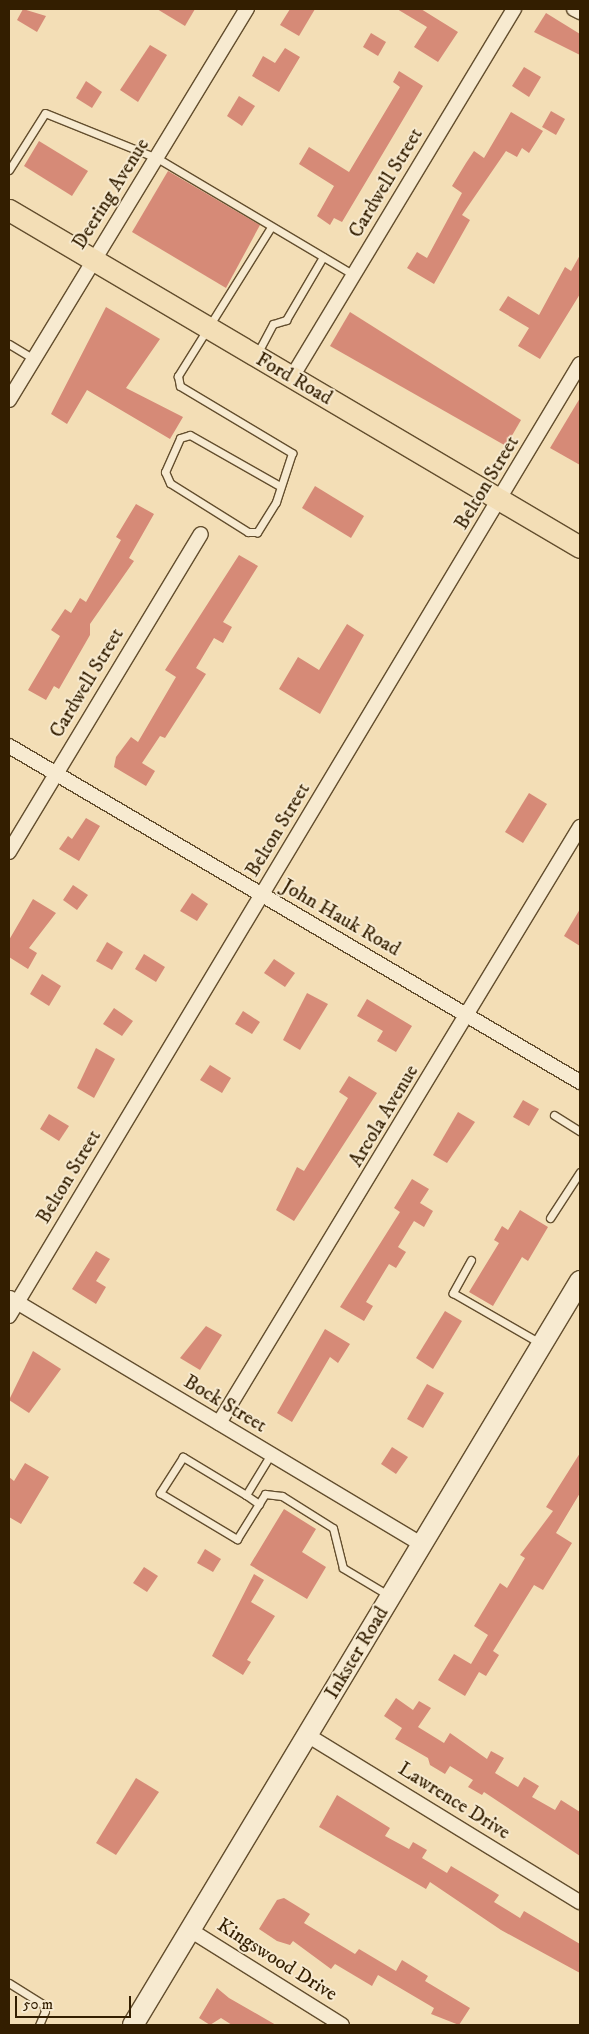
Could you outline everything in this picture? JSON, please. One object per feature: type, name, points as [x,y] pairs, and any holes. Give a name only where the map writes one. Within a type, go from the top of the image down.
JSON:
[{"type":"main road","name":"Ford Road","points":[[9,210],[580,547]]},
{"type":"main road","name":"Inkster Road","points":[[133,2025],[580,1281]]},
{"type":"street","name":"Deering Avenue","points":[[9,400],[247,9]]},
{"type":"street","name":"Cardwell Street","points":[[292,378],[514,9]]},
{"type":"street","points":[[574,9],[580,12]]},
{"type":"street","name":"Belton Street","points":[[9,1316],[13,1299],[262,895],[580,364]]},
{"type":"street","name":"Cardwell Street","points":[[9,852],[200,534]]},
{"type":"street","name":"John Hauk Road","points":[[9,746],[580,1082]]},
{"type":"street","name":"Arcola Avenue","points":[[219,1423],[468,1016],[580,827]]},
{"type":"street","name":"Bock Street","points":[[13,1299],[421,1544]]},
{"type":"street","name":"Lawrence Drive","points":[[307,1735],[580,1902]]},
{"type":"street","name":"Kingswood Drive","points":[[190,1930],[342,2025]]},
{"type":"lane","points":[[9,170],[45,113],[158,158],[354,275]]},
{"type":"lane","points":[[271,227],[178,376],[180,386],[292,454],[278,484],[276,502],[265,522],[256,532],[248,532],[170,483],[166,462],[180,438],[190,435],[278,484]]},
{"type":"lane","points":[[256,356],[273,324],[286,320],[323,257]]},
{"type":"lane","points":[[9,344],[34,359]]},
{"type":"lane","points":[[554,1114],[580,1131]]},
{"type":"lane","points":[[550,1218],[580,1172]]},
{"type":"lane","points":[[471,1260],[453,1293],[542,1345]]},
{"type":"lane","points":[[246,1495],[271,1454]]},
{"type":"lane","points":[[259,1504],[183,1457],[160,1492],[237,1539],[259,1504],[265,1494],[282,1496],[333,1528],[343,1568],[390,1596]]},
{"type":"lane","points":[[9,1983],[42,2004],[46,2011],[40,2025]]},
{"type":"building","points":[[23,9],[46,16],[37,32],[17,20]]},
{"type":"building","points":[[157,9],[195,9],[185,26]]},
{"type":"building","points":[[290,9],[315,9],[299,36],[280,25]]},
{"type":"building","points":[[397,9],[421,9],[458,32],[438,62],[414,47],[427,27]]},
{"type":"building","points":[[546,13],[580,34],[580,55],[534,32]]},
{"type":"building","points":[[371,33],[386,42],[378,56],[363,47]]},
{"type":"building","points":[[150,45],[167,55],[138,102],[120,90]]},
{"type":"building","points":[[285,48],[300,57],[279,92],[252,76],[263,56],[275,63]]},
{"type":"building","points":[[524,67],[541,77],[529,97],[512,86]]},
{"type":"building","points":[[399,71],[423,86],[342,222],[334,218],[330,225],[317,216],[334,186],[299,164],[309,147],[349,172],[400,87],[393,82]]},
{"type":"building","points":[[86,81],[102,92],[92,108],[76,98]]},
{"type":"building","points":[[239,96],[255,106],[242,126],[227,116]]},
{"type":"building","points":[[551,111],[565,119],[556,135],[542,127]]},
{"type":"building","points":[[511,112],[543,131],[529,153],[522,148],[517,157],[506,151],[462,215],[470,220],[434,284],[407,268],[417,252],[427,258],[462,193],[452,186],[474,151],[484,158]]},
{"type":"building","points":[[39,141],[88,171],[72,196],[24,166]]},
{"type":"building","points":[[168,171],[260,225],[226,288],[132,232]]},
{"type":"building","points":[[580,255],[580,294],[540,359],[518,346],[529,328],[499,310],[508,296],[539,315],[565,267],[571,271]]},
{"type":"building","points":[[106,307],[160,339],[126,388],[183,417],[170,439],[87,390],[67,424],[51,414]]},
{"type":"building","points":[[350,312],[521,420],[506,446],[330,346]]},
{"type":"building","points":[[580,398],[580,465],[550,448]]},
{"type":"building","points":[[315,486],[364,516],[351,538],[302,508]]},
{"type":"building","points":[[136,504],[154,514],[129,558],[134,561],[90,624],[90,635],[59,689],[54,686],[46,700],[28,690],[60,636],[51,630],[65,609],[71,613],[80,598],[86,602],[121,540],[116,537]]},
{"type":"building","points":[[239,555],[258,566],[223,622],[232,627],[223,643],[214,638],[196,668],[206,674],[165,738],[160,736],[142,763],[155,771],[146,786],[114,767],[116,757],[131,737],[138,742],[176,677],[165,670]]},
{"type":"building","points":[[347,624],[364,635],[320,714],[279,689],[298,657],[319,670]]},
{"type":"building","points":[[529,793],[547,804],[523,843],[505,832]]},
{"type":"building","points":[[86,818],[100,826],[79,861],[59,849],[68,836],[72,839]]},
{"type":"building","points":[[73,885],[88,895],[77,910],[63,900]]},
{"type":"building","points":[[192,893],[208,904],[197,921],[180,911]]},
{"type":"building","points":[[33,899],[56,913],[29,948],[37,953],[28,969],[9,957],[9,940]]},
{"type":"building","points":[[580,909],[580,946],[564,936]]},
{"type":"building","points":[[107,942],[123,952],[112,970],[96,961]]},
{"type":"building","points":[[144,954],[165,967],[156,982],[135,969]]},
{"type":"building","points":[[274,959],[295,973],[285,987],[264,973]]},
{"type":"building","points":[[42,974],[61,986],[49,1006],[30,994]]},
{"type":"building","points":[[307,993],[328,1004],[300,1050],[283,1040]]},
{"type":"building","points":[[367,999],[412,1026],[396,1052],[377,1041],[383,1031],[357,1016]]},
{"type":"building","points":[[114,1008],[133,1021],[122,1036],[103,1024]]},
{"type":"building","points":[[243,1011],[260,1022],[252,1034],[235,1024]]},
{"type":"building","points":[[96,1048],[115,1059],[94,1098],[77,1088]]},
{"type":"building","points":[[210,1065],[231,1078],[222,1093],[200,1080]]},
{"type":"building","points":[[349,1076],[377,1093],[294,1221],[276,1210],[297,1167],[304,1171],[348,1098],[339,1092]]},
{"type":"building","points":[[523,1100],[539,1109],[529,1126],[513,1117]]},
{"type":"building","points":[[458,1112],[475,1122],[447,1163],[433,1155]]},
{"type":"building","points":[[49,1114],[69,1126],[59,1141],[40,1129]]},
{"type":"building","points":[[412,1179],[429,1189],[420,1203],[433,1211],[424,1227],[414,1221],[398,1247],[406,1252],[396,1268],[389,1264],[366,1302],[373,1306],[364,1321],[340,1307],[400,1212],[394,1208]]},
{"type":"building","points":[[520,1210],[548,1227],[528,1261],[522,1257],[493,1306],[469,1292],[499,1243],[494,1240],[502,1226],[508,1230]]},
{"type":"building","points":[[96,1251],[110,1259],[96,1281],[106,1287],[96,1304],[72,1289]]},
{"type":"building","points":[[445,1311],[462,1321],[433,1369],[416,1358]]},
{"type":"building","points":[[206,1326],[222,1335],[200,1370],[180,1358]]},
{"type":"building","points":[[325,1329],[350,1344],[338,1363],[330,1357],[292,1422],[277,1413]]},
{"type":"building","points":[[33,1351],[61,1369],[29,1413],[9,1400]]},
{"type":"building","points":[[427,1384],[444,1393],[423,1428],[407,1419]]},
{"type":"building","points":[[392,1447],[408,1457],[396,1474],[381,1464]]},
{"type":"building","points":[[580,1453],[580,1493],[556,1533],[572,1543],[543,1590],[534,1585],[493,1651],[499,1655],[486,1676],[479,1672],[465,1696],[438,1680],[454,1654],[471,1664],[488,1635],[474,1626],[500,1583],[507,1588],[525,1558],[520,1555],[553,1511],[546,1507]]},
{"type":"building","points":[[25,1463],[49,1477],[21,1524],[9,1517],[9,1477],[14,1481]]},
{"type":"building","points":[[284,1509],[316,1529],[302,1552],[326,1567],[307,1599],[250,1565]]},
{"type":"building","points":[[205,1549],[221,1559],[213,1572],[197,1563]]},
{"type":"building","points":[[144,1567],[158,1576],[147,1592],[133,1583]]},
{"type":"building","points":[[254,1574],[264,1580],[251,1602],[275,1616],[247,1660],[251,1662],[243,1675],[212,1656]]},
{"type":"building","points":[[396,1698],[413,1710],[419,1701],[431,1708],[418,1727],[444,1743],[450,1733],[487,1759],[491,1751],[504,1758],[495,1773],[518,1787],[524,1777],[539,1786],[532,1797],[555,1810],[561,1800],[580,1812],[580,1856],[484,1792],[482,1795],[468,1787],[473,1780],[450,1766],[445,1774],[430,1765],[428,1758],[395,1739],[402,1728],[384,1716]]},
{"type":"building","points":[[136,1778],[159,1792],[116,1855],[96,1843]]},
{"type":"building","points":[[337,1795],[390,1828],[385,1836],[409,1849],[413,1842],[427,1850],[422,1858],[447,1873],[451,1866],[491,1890],[499,1895],[494,1902],[520,1918],[524,1911],[580,1944],[580,1973],[501,1930],[430,1882],[426,1889],[319,1827]]},
{"type":"building","points":[[284,1898],[310,1914],[304,1923],[355,1954],[359,1949],[396,1971],[402,1960],[428,1976],[425,1981],[470,2008],[459,2025],[431,2014],[434,2008],[378,1975],[372,1986],[335,1964],[331,1969],[293,1941],[290,1945],[277,1941],[259,1929],[277,1900]]},
{"type":"building","points":[[217,1988],[229,1998],[276,2025],[232,2025],[221,2018],[210,2025],[199,2018]]}]
